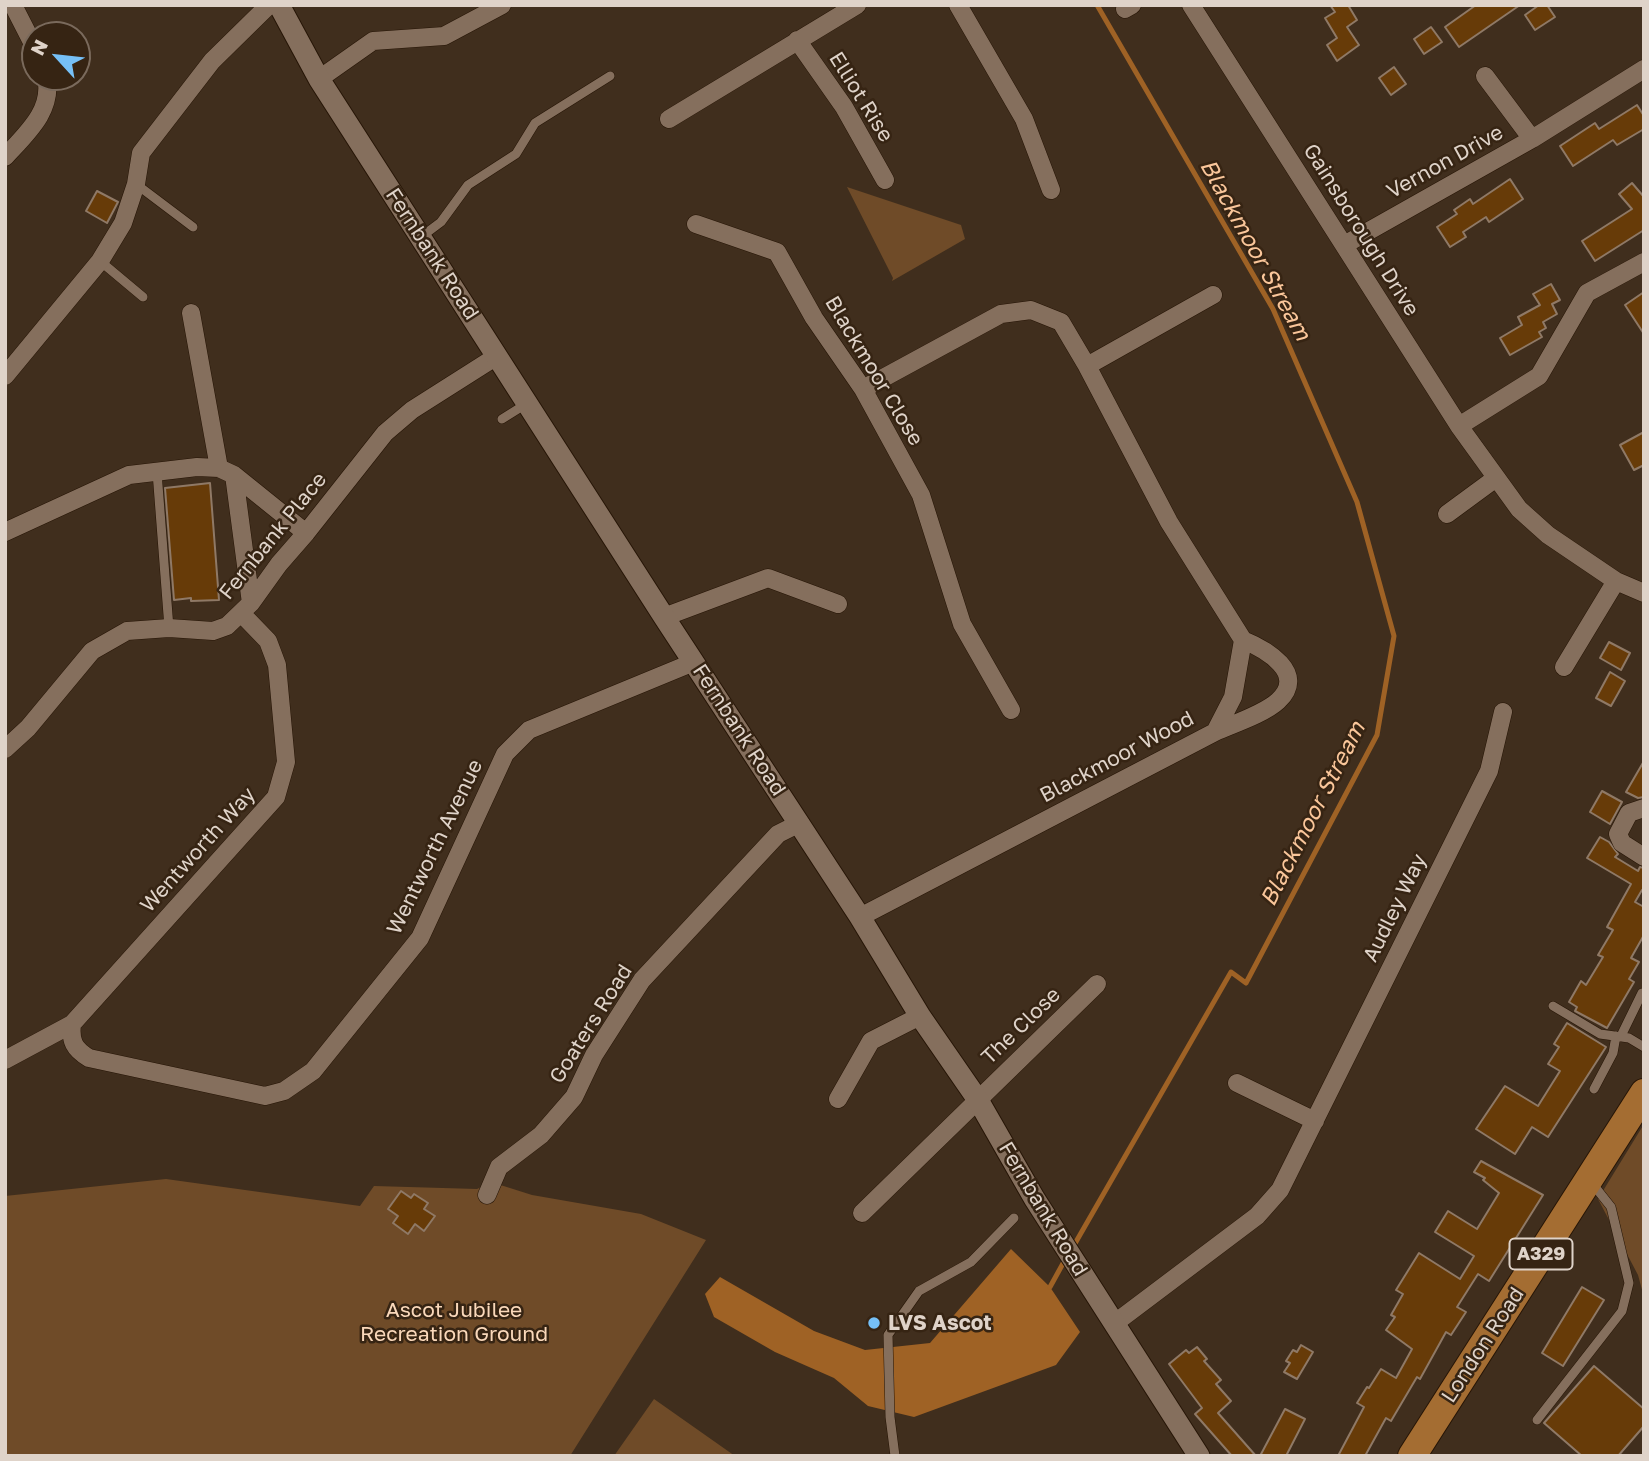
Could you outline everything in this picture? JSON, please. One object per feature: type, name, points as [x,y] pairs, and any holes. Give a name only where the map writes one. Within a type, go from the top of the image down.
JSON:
[{"type":"main road","name":"London Road","points":[[1412,1456],[1644,1094]]},
{"type":"street","points":[[13,5],[21,21]]},
{"type":"street","points":[[5,376],[100,261],[123,223],[136,184],[141,153],[212,61],[269,5]]},
{"type":"street","name":"Fernbank Road","points":[[279,5],[320,79],[664,617],[800,823],[920,1016],[978,1100],[1034,1198],[1199,1456]]},
{"type":"street","points":[[320,79],[373,41],[444,36],[502,5]]},
{"type":"street","name":"Elliot Rise","points":[[669,119],[857,5]]},
{"type":"street","points":[[958,5],[1024,119],[1051,190]]},
{"type":"street","name":"Gainsborough Drive","points":[[1191,5],[1459,426],[1519,509],[1535,525],[1616,581],[1644,593]]},
{"type":"street","name":"Elliot Rise","points":[[797,40],[844,107],[885,180]]},
{"type":"street","name":"Vernon Drive","points":[[1343,245],[1532,139],[1644,69]]},
{"type":"street","name":"Vernon Drive","points":[[1485,76],[1532,139]]},
{"type":"street","points":[[5,157],[39,119],[49,91]]},
{"type":"street","name":"Blackmoor Close","points":[[696,224],[777,252],[814,318],[863,389],[921,495],[962,624],[1011,710]]},
{"type":"street","points":[[1459,426],[1539,376],[1587,293],[1644,262]]},
{"type":"street","points":[[1087,366],[1213,295]]},
{"type":"street","points":[[863,389],[1001,314],[1031,310],[1061,322],[1169,522],[1243,640],[1262,647],[1276,657],[1288,677],[1286,690],[1280,700],[1215,732]]},
{"type":"street","points":[[191,313],[226,471],[246,608]]},
{"type":"street","name":"Fernbank Place","points":[[5,749],[28,728],[92,651],[127,631],[169,628],[213,631],[227,626],[246,608],[386,433],[412,410],[498,356]]},
{"type":"street","points":[[5,532],[130,475],[197,467],[226,471],[306,533]]},
{"type":"street","points":[[1447,514],[1496,478]]},
{"type":"street","points":[[664,617],[768,579],[838,604]]},
{"type":"street","points":[[1564,667],[1616,581]]},
{"type":"street","name":"Wentworth Way","points":[[5,1060],[72,1024],[276,797],[286,762],[277,665],[268,640],[246,608]]},
{"type":"street","name":"Blackmoor Wood","points":[[860,917],[1215,732],[1233,697],[1243,640]]},
{"type":"street","name":"Wentworth Avenue","points":[[72,1024],[71,1039],[78,1051],[89,1058],[265,1096],[284,1091],[313,1071],[420,938],[505,754],[529,730],[694,662]]},
{"type":"street","name":"Audley Way","points":[[1115,1323],[1266,1209],[1280,1190],[1489,771],[1503,712]]},
{"type":"street","points":[[1644,808],[1629,813],[1618,834],[1622,843],[1644,857]]},
{"type":"street","name":"Goaters Road","points":[[487,1195],[499,1167],[541,1135],[574,1097],[594,1055],[642,980],[778,834],[800,823]]},
{"type":"street","name":"The Close","points":[[862,1213],[1097,984]]},
{"type":"street","points":[[838,1099],[872,1041],[920,1016]]},
{"type":"street","points":[[1237,1083],[1315,1121]]},
{"type":"lane","points":[[421,237],[441,222],[468,185],[516,154],[535,123],[610,76]]},
{"type":"lane","points":[[136,184],[193,227]]},
{"type":"lane","points":[[100,261],[143,297]]},
{"type":"lane","points":[[502,419],[528,403]]},
{"type":"lane","points":[[157,472],[169,628]]},
{"type":"lane","points":[[1594,1089],[1614,1053],[1618,1037],[1643,993]]},
{"type":"lane","points":[[1553,1006],[1600,1034],[1629,1038],[1644,1047]]},
{"type":"lane","points":[[1537,1420],[1622,1311],[1629,1283],[1611,1207],[1588,1178]]},
{"type":"lane","points":[[895,1456],[890,1417],[888,1335],[919,1291],[971,1262],[1014,1218]]},
{"type":"green space","points":[[847,187],[961,225],[965,239],[892,281],[893,278]]},
{"type":"green space","points":[[1644,1124],[1644,1297],[1638,1275],[1598,1199]]},
{"type":"green space","name":"Ascot Jubilee Recreation Ground","points":[[166,1179],[360,1206],[374,1186],[477,1189],[491,1182],[532,1195],[641,1214],[706,1240],[570,1456],[5,1456],[5,1196]]},
{"type":"green space","points":[[654,1399],[735,1456],[614,1456]]},
{"type":"shaded area","points":[[1011,1249],[1050,1287],[1080,1332],[1056,1365],[914,1417],[868,1406],[834,1378],[775,1352],[714,1317],[705,1294],[720,1277],[814,1331],[865,1350],[930,1343]]},
{"type":"building","points":[[1330,5],[1348,5],[1357,20],[1347,27],[1359,45],[1337,61],[1327,45],[1337,38],[1325,18],[1335,12]]},
{"type":"building","points":[[1476,5],[1520,5],[1459,47],[1445,27]]},
{"type":"building","points":[[1539,5],[1547,5],[1555,17],[1535,30],[1525,15]]},
{"type":"building","points":[[1431,27],[1442,42],[1424,54],[1414,39]]},
{"type":"building","points":[[1394,67],[1406,84],[1391,95],[1379,78]]},
{"type":"building","points":[[1637,105],[1644,116],[1644,129],[1617,145],[1613,140],[1573,166],[1560,146],[1595,123],[1599,129]]},
{"type":"building","points":[[1510,179],[1523,199],[1489,222],[1486,217],[1463,232],[1466,237],[1450,247],[1437,227],[1457,214],[1454,210],[1470,199],[1473,204]]},
{"type":"building","points":[[1632,183],[1644,197],[1644,230],[1595,261],[1582,241],[1632,209],[1619,194]]},
{"type":"building","points":[[97,191],[118,202],[107,223],[86,211]]},
{"type":"building","points":[[1551,284],[1560,300],[1552,304],[1557,314],[1543,322],[1546,328],[1539,332],[1542,337],[1510,355],[1500,338],[1522,325],[1518,317],[1540,305],[1533,294]]},
{"type":"building","points":[[1644,292],[1644,334],[1625,305]]},
{"type":"building","points":[[1644,432],[1644,465],[1634,470],[1620,445]]},
{"type":"building","points":[[210,483],[219,600],[174,600],[165,488]]},
{"type":"building","points":[[1609,642],[1630,653],[1621,670],[1600,658]]},
{"type":"building","points":[[1610,672],[1625,681],[1611,706],[1596,698]]},
{"type":"building","points":[[1644,761],[1644,797],[1638,798],[1626,792]]},
{"type":"building","points":[[1602,791],[1622,802],[1610,824],[1590,812]]},
{"type":"building","points":[[1600,837],[1609,842],[1618,854],[1615,857],[1638,871],[1640,867],[1644,868],[1644,891],[1642,890],[1635,902],[1644,907],[1644,935],[1631,958],[1639,962],[1629,979],[1634,982],[1607,1028],[1575,1011],[1577,1007],[1569,1002],[1581,981],[1586,985],[1603,957],[1598,955],[1613,930],[1607,927],[1631,884],[1587,858]]},
{"type":"building","points":[[1567,1023],[1606,1047],[1548,1137],[1532,1127],[1515,1154],[1476,1129],[1505,1086],[1538,1106],[1560,1071],[1548,1064],[1559,1047],[1554,1044]]},
{"type":"building","points":[[1481,1161],[1543,1195],[1489,1281],[1478,1274],[1457,1307],[1466,1312],[1451,1335],[1446,1332],[1420,1379],[1417,1377],[1391,1421],[1386,1418],[1365,1456],[1338,1456],[1364,1407],[1357,1403],[1367,1387],[1369,1388],[1381,1369],[1396,1378],[1412,1349],[1386,1330],[1395,1317],[1391,1315],[1403,1294],[1396,1290],[1419,1253],[1460,1279],[1474,1256],[1435,1232],[1448,1211],[1477,1229],[1499,1193],[1483,1180],[1485,1178],[1474,1172]]},
{"type":"building","points":[[401,1191],[411,1198],[414,1194],[428,1203],[424,1209],[435,1216],[424,1231],[415,1224],[408,1234],[393,1223],[398,1216],[388,1209]]},
{"type":"building","points":[[1582,1287],[1604,1300],[1563,1366],[1542,1353]]},
{"type":"building","points":[[1301,1345],[1313,1352],[1297,1379],[1284,1372],[1290,1363],[1286,1361],[1293,1350],[1297,1352]]},
{"type":"building","points":[[1197,1347],[1207,1359],[1204,1361],[1221,1380],[1216,1384],[1231,1401],[1218,1413],[1256,1456],[1232,1456],[1195,1414],[1202,1408],[1169,1364],[1186,1350],[1189,1353]]},
{"type":"building","points":[[1594,1366],[1644,1409],[1644,1426],[1618,1456],[1582,1456],[1544,1423]]},
{"type":"building","points":[[1285,1409],[1305,1419],[1286,1456],[1260,1456]]},
{"type":"waterway","name":"Blackmoor Stream","points":[[1073,1247],[1231,972],[1246,983],[1377,735],[1394,636],[1357,502],[1273,309],[1097,5]]},
{"type":"waterway","name":"Blackmoor Stream","points":[[1050,1287],[1066,1258]]},
{"type":"place","name":"LVS Ascot","points":[[874,1323]]}]
